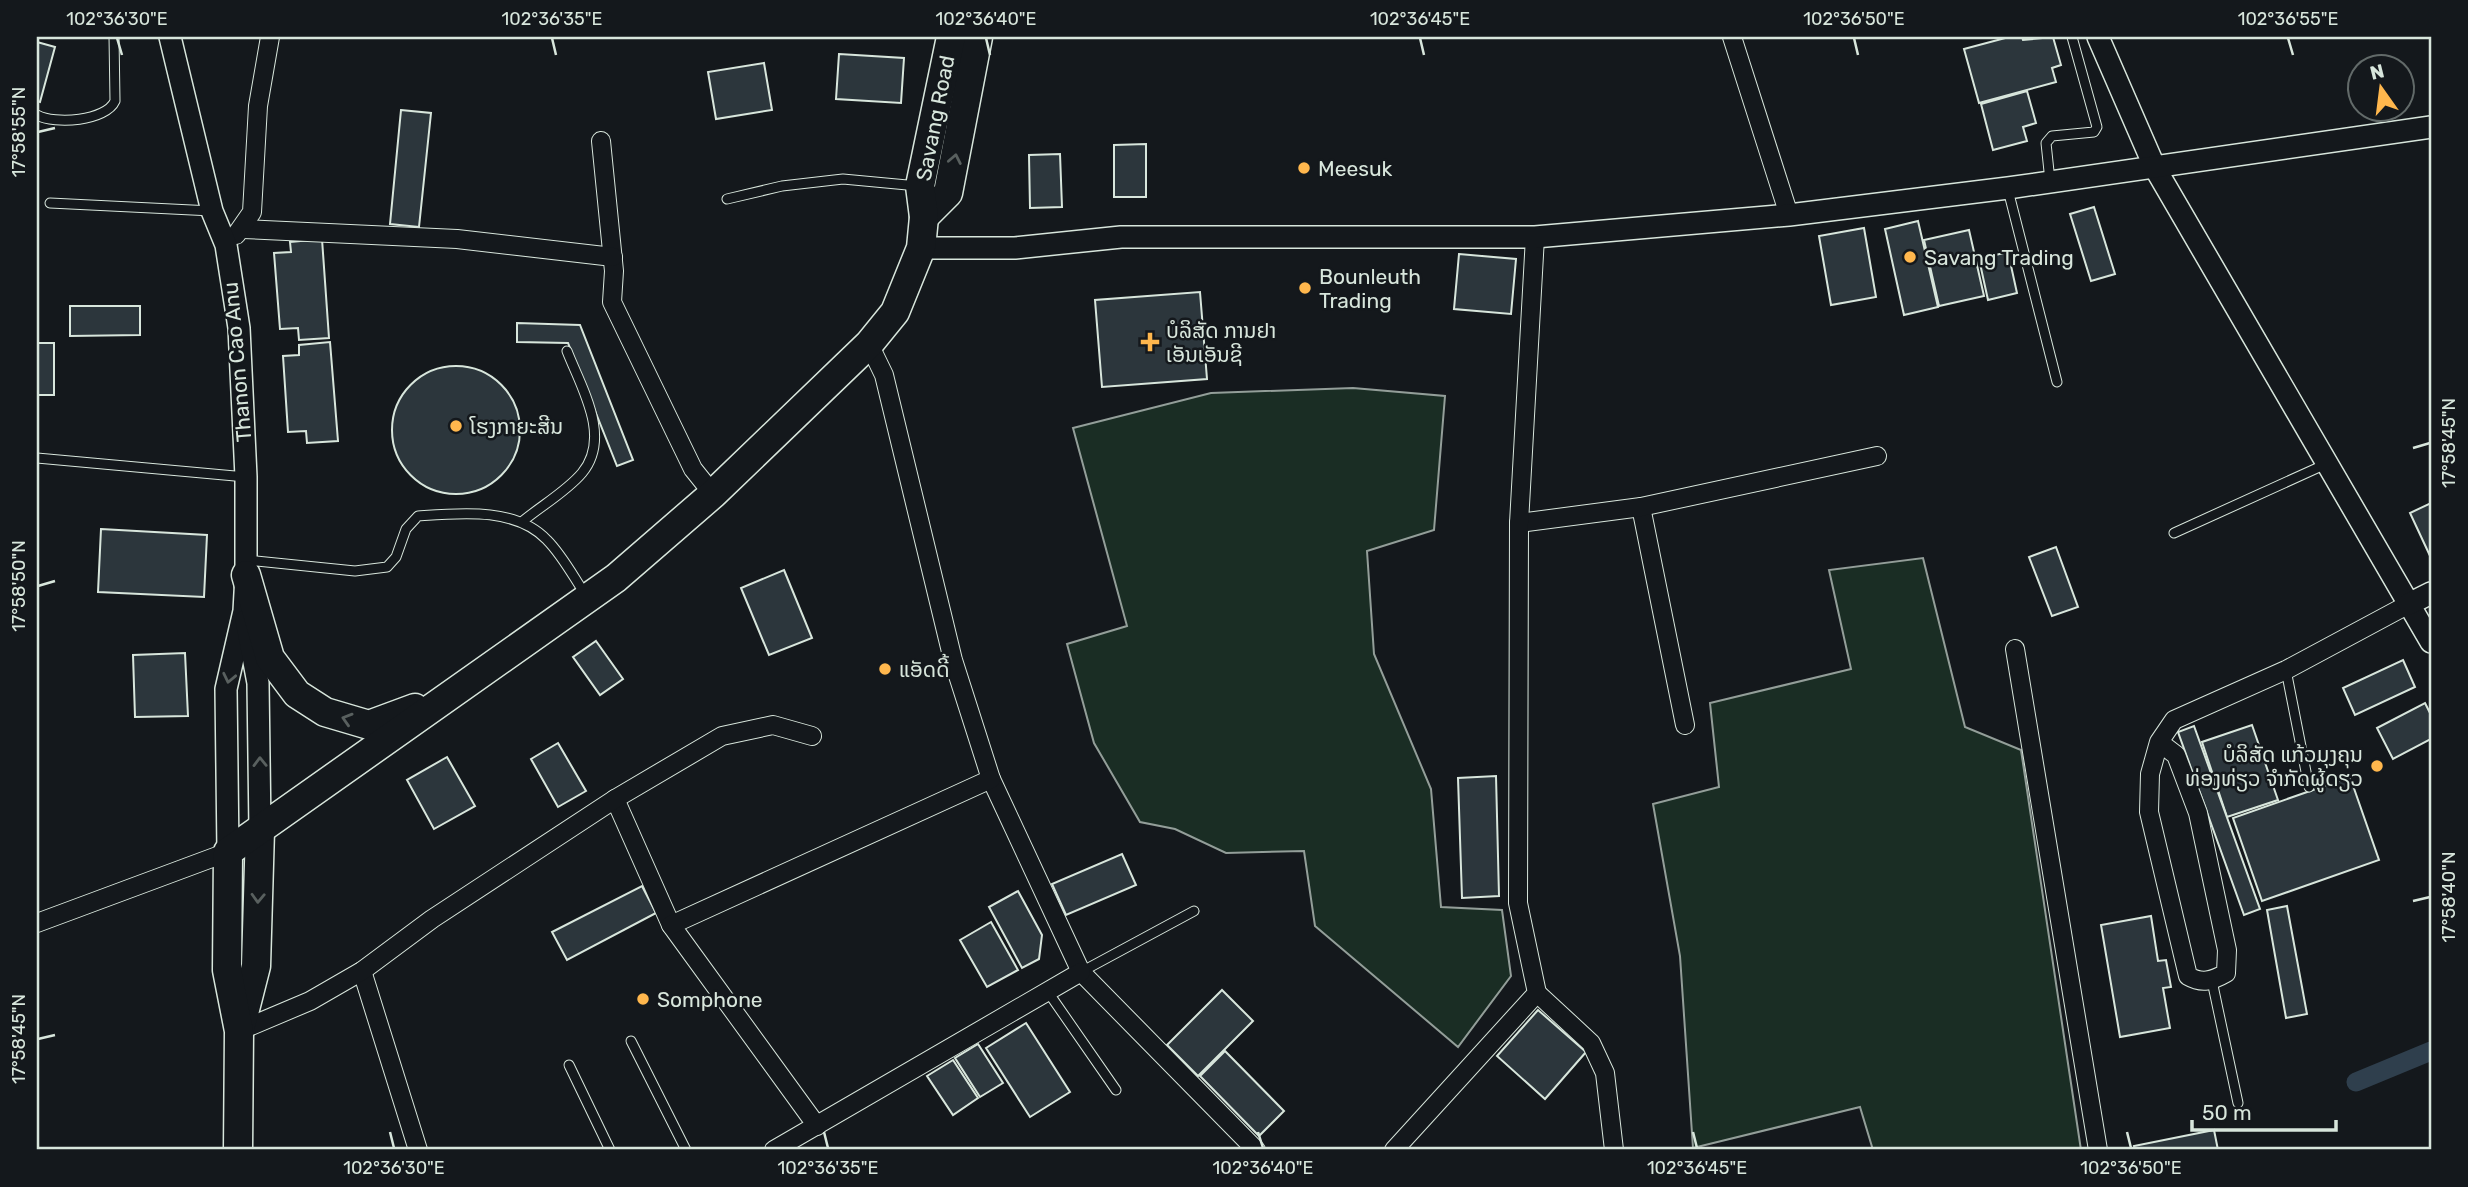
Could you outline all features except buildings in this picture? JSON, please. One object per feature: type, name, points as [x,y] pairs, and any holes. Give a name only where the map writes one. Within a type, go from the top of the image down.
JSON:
[{"type":"main road","name":"Savang Road","points":[[924,217],[920,186],[951,37]]},
{"type":"main road","name":"Savang Road","points":[[924,217],[948,193],[978,37]]},
{"type":"main road","points":[[228,852],[616,579],[713,494],[869,344],[895,312],[921,248],[924,217]]},
{"type":"main road","points":[[246,568],[270,658],[297,694],[325,712],[369,725],[397,717],[477,677]]},
{"type":"main road","name":"Thanon Cao Anu","points":[[239,1031],[256,966],[260,830]]},
{"type":"main road","name":"Thanon Cao Anu","points":[[228,852],[227,970],[239,1031],[238,1150]]},
{"type":"street","name":"Thanon Cao Anu","points":[[170,37],[212,211],[226,245],[239,328],[246,477],[246,568],[244,611],[226,689],[228,852]]},
{"type":"street","points":[[226,245],[243,229],[252,212],[258,106],[270,37]]},
{"type":"street","points":[[1732,37],[1789,215]]},
{"type":"street","points":[[2098,37],[2155,167],[2431,642]]},
{"type":"street","points":[[921,248],[1015,248],[1121,237],[1535,237],[1789,215],[2008,188],[2431,127]]},
{"type":"street","points":[[601,141],[613,257],[612,302],[693,469],[713,494]]},
{"type":"street","points":[[243,229],[457,239],[613,257]]},
{"type":"street","points":[[1535,237],[1518,523],[1518,903],[1537,993],[1591,1043],[1605,1073],[1614,1150]]},
{"type":"street","points":[[869,344],[884,375],[953,660],[990,779],[1081,972],[1255,1150]]},
{"type":"street","points":[[1518,523],[1641,507],[1877,456]]},
{"type":"street","points":[[1641,507],[1685,725]]},
{"type":"street","points":[[2159,741],[2176,755],[2198,813],[2227,950],[2226,973],[2212,981],[2197,981],[2188,976],[2149,811],[2150,774],[2159,741],[2174,720],[2286,670],[2431,593]]},
{"type":"street","name":"Thanon Cao Anu","points":[[244,611],[258,683],[260,830]]},
{"type":"street","points":[[2015,649],[2098,1150]]},
{"type":"street","points":[[239,1031],[310,1001],[362,971],[432,919],[615,799],[722,736],[773,724],[812,736]]},
{"type":"street","points":[[671,925],[990,779]]},
{"type":"street","points":[[615,799],[671,925],[817,1126]]},
{"type":"street","points":[[37,923],[228,852]]},
{"type":"street","points":[[362,971],[418,1150]]},
{"type":"street","points":[[774,1150],[1081,972]]},
{"type":"street","points":[[1394,1150],[1537,993]]},
{"type":"lane","points":[[37,115],[50,119],[99,117],[111,108],[115,101],[114,37]]},
{"type":"lane","points":[[2050,181],[2046,143],[2052,136],[2094,132],[2097,127],[2072,37]]},
{"type":"lane","points":[[727,199],[782,186],[843,179],[920,186]]},
{"type":"lane","points":[[2008,188],[2057,382]]},
{"type":"lane","points":[[50,203],[212,211]]},
{"type":"lane","points":[[523,521],[583,473],[593,449],[594,422],[567,351]]},
{"type":"lane","points":[[37,458],[246,477]]},
{"type":"lane","points":[[2174,533],[2327,463]]},
{"type":"lane","points":[[246,568],[355,571],[387,567],[396,557],[406,529],[418,516],[461,513],[523,521],[547,540],[588,598]]},
{"type":"lane","points":[[2286,670],[2309,787]]},
{"type":"lane","points":[[1081,972],[1194,911]]},
{"type":"lane","points":[[2212,981],[2238,1103]]},
{"type":"lane","points":[[1048,992],[1116,1090]]},
{"type":"lane","points":[[631,1041],[686,1150]]},
{"type":"lane","points":[[569,1065],[610,1150]]},
{"type":"green space","points":[[1353,388],[1445,396],[1434,530],[1367,551],[1374,654],[1431,789],[1441,907],[1502,910],[1511,976],[1458,1047],[1315,926],[1304,851],[1226,853],[1175,829],[1140,822],[1094,743],[1067,644],[1127,626],[1073,428],[1211,393]]},
{"type":"green space","points":[[1923,558],[1965,727],[2021,750],[2081,1150],[1873,1150],[1860,1107],[1693,1148],[1680,956],[1653,804],[1719,787],[1710,703],[1851,669],[1829,570]]},
{"type":"waterway","points":[[2356,1082],[2431,1051]]},
{"type":"place","name":"Meesuk","points":[[1304,168]]},
{"type":"place","name":"Savang Trading","points":[[1910,257]]},
{"type":"place","name":"Bounleuth Trading","points":[[1305,288]]},
{"type":"place","name":"ບໍລິສັດ ການຢາ ເອັນເອັນຊີ","points":[[1150,342]]},
{"type":"place","name":"ໂຮງກາຍະສີນ","points":[[456,426]]},
{"type":"place","name":"ແອັດດີ້","points":[[885,669]]},
{"type":"place","name":"ບໍລິສັດ ແກ້ວມຸງຄຸນ ທ່ອງທ່ຽວ ຈຳກັດຜູ້ດຽວ","points":[[2377,766]]},
{"type":"place","name":"Somphone","points":[[643,999]]}]
